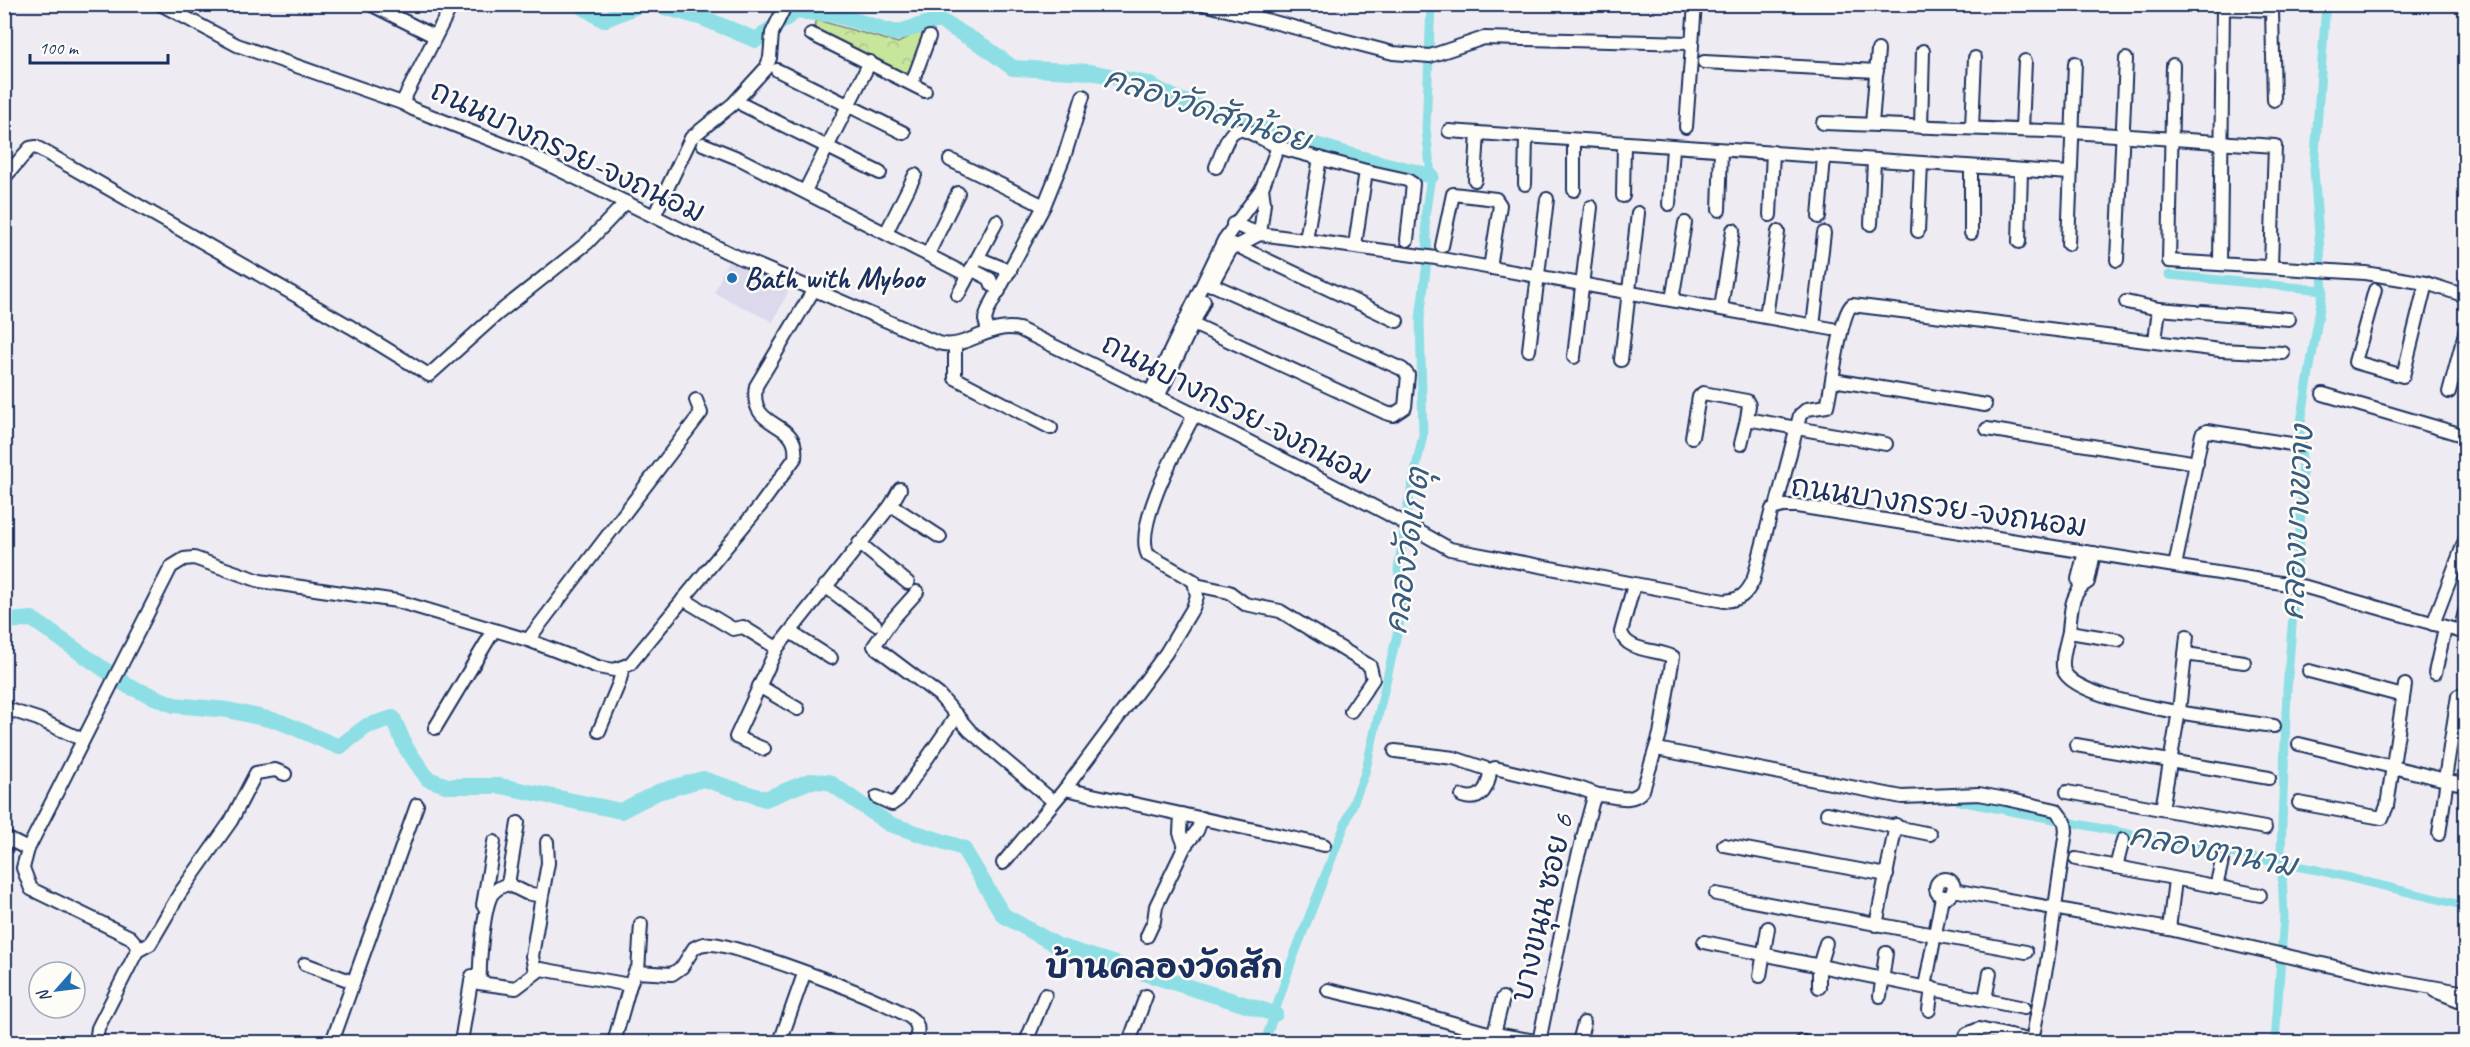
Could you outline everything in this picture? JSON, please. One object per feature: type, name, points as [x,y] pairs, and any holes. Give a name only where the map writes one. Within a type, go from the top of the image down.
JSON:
[{"type":"street","points":[[160,4],[237,45],[402,103]]},
{"type":"street","name":"ถนนบางกรวย-จงถนอม","points":[[452,4],[402,103],[525,153],[813,291],[938,343],[955,345],[988,331],[1004,327],[1019,329],[1388,514],[1450,549],[1724,601],[1742,597],[1753,581],[1769,514],[1776,507],[1797,506],[2310,588],[2463,632]]},
{"type":"street","points":[[1204,4],[1393,53],[1417,57],[1440,53],[1484,39],[1691,43]]},
{"type":"street","points":[[1686,128],[1695,4]]},
{"type":"street","points":[[372,5],[434,36]]},
{"type":"street","points":[[654,216],[691,138],[733,104],[766,68],[770,57],[772,33],[784,8]]},
{"type":"street","points":[[2220,264],[2223,8],[2272,10],[2274,100]]},
{"type":"street","points":[[811,34],[925,91]]},
{"type":"street","points":[[912,83],[929,37]]},
{"type":"street","points":[[1872,124],[1878,50]]},
{"type":"street","points":[[1921,127],[1923,51]]},
{"type":"street","points":[[1972,127],[1975,58]]},
{"type":"street","points":[[2117,260],[2126,59]]},
{"type":"street","points":[[2022,129],[2025,61]]},
{"type":"street","points":[[805,191],[870,62]]},
{"type":"street","points":[[1704,62],[1877,71]]},
{"type":"street","points":[[2068,244],[2075,63]]},
{"type":"street","points":[[2173,65],[2169,261],[2365,273],[2426,284],[2466,296]]},
{"type":"street","points":[[777,70],[904,134]]},
{"type":"street","points":[[988,331],[986,315],[1044,207],[1065,154],[1083,96]]},
{"type":"street","points":[[743,105],[880,173]]},
{"type":"street","points":[[1823,123],[2022,129],[2275,146],[2276,266]]},
{"type":"street","points":[[1216,167],[1229,134],[1234,129],[1241,128],[1278,147],[1407,180],[1413,184],[1407,240]]},
{"type":"street","points":[[1449,131],[1673,148],[1773,152],[1971,168],[2070,173]]},
{"type":"street","points":[[1475,180],[1478,133]]},
{"type":"street","points":[[1525,184],[1526,137]]},
{"type":"street","points":[[1574,141],[1574,190]]},
{"type":"street","points":[[703,144],[805,191],[928,254],[972,267],[996,267],[1010,271]]},
{"type":"street","points":[[1623,196],[1624,144]]},
{"type":"street","points":[[4,178],[30,148],[36,147],[341,321],[429,375],[496,315],[587,243],[626,202]]},
{"type":"street","points":[[1154,395],[1207,287],[1224,240],[1233,224],[1262,188],[1278,147]]},
{"type":"street","points":[[1669,204],[1673,148]]},
{"type":"street","points":[[1719,210],[1721,150]]},
{"type":"street","points":[[1770,214],[1773,152]]},
{"type":"street","points":[[1819,217],[1824,157]]},
{"type":"street","points":[[1306,240],[1320,159]]},
{"type":"street","points":[[950,160],[1044,207]]},
{"type":"street","points":[[1871,224],[1874,161]]},
{"type":"street","points":[[1918,231],[1920,164]]},
{"type":"street","points":[[1971,168],[1971,233]]},
{"type":"street","points":[[1355,245],[1366,171]]},
{"type":"street","points":[[2019,242],[2021,171]]},
{"type":"street","points":[[886,233],[915,175]]},
{"type":"street","points":[[1260,234],[1264,203],[1262,188]]},
{"type":"street","points":[[928,254],[958,194]]},
{"type":"street","points":[[1442,246],[1453,194],[1496,199],[1500,205],[1490,267]]},
{"type":"street","points":[[1529,350],[1547,200]]},
{"type":"street","points":[[1574,357],[1591,207]]},
{"type":"street","points":[[1621,360],[1631,292],[1638,213]]},
{"type":"street","points":[[958,294],[997,221]]},
{"type":"street","points":[[1672,300],[1684,223]]},
{"type":"street","points":[[1233,224],[1260,234],[1355,245],[1436,258],[1832,329]]},
{"type":"street","points":[[1721,308],[1733,230]]},
{"type":"street","points":[[1766,317],[1778,232]]},
{"type":"street","points":[[1813,326],[1824,233]]},
{"type":"street","points":[[1207,287],[1228,253],[1236,246],[1260,234]]},
{"type":"street","points":[[1224,240],[1397,321]]},
{"type":"street","points":[[972,267],[990,279],[992,285],[999,291]]},
{"type":"street","points":[[990,279],[996,267]]},
{"type":"street","points":[[2375,290],[2355,362],[2403,376],[2426,284]]},
{"type":"street","points":[[1188,328],[1386,413],[1393,415],[1405,407],[1408,375],[1402,369],[1207,287]]},
{"type":"street","points":[[96,1042],[98,1028],[137,951],[137,945],[130,937],[31,889],[23,868],[28,849],[171,567],[189,558],[260,581],[383,597],[528,640],[598,667],[614,670],[623,668],[630,664],[770,493],[795,458],[792,440],[788,433],[760,415],[754,397],[756,386],[813,291]]},
{"type":"street","points":[[2126,302],[2159,309],[2289,319]]},
{"type":"street","points":[[1776,507],[1802,412],[1827,406],[1848,308],[1857,304],[2244,353],[2283,353]]},
{"type":"street","points":[[2155,341],[2159,309]]},
{"type":"street","points":[[2449,392],[2466,329]]},
{"type":"street","points":[[955,345],[955,378],[1051,428]]},
{"type":"street","points":[[1833,380],[1985,405]]},
{"type":"street","points":[[1692,437],[1699,397],[1703,393],[1747,401],[1749,405],[1741,444]]},
{"type":"street","points":[[2323,394],[2466,436]]},
{"type":"street","points":[[528,640],[701,412],[696,400]]},
{"type":"street","points":[[1003,863],[1065,789],[1166,652],[1193,608],[1197,596],[1196,585],[1190,578],[1148,555],[1145,542],[1153,505],[1164,475],[1194,415]]},
{"type":"street","points":[[1747,419],[1886,444]]},
{"type":"street","points":[[1987,429],[2197,463]]},
{"type":"street","points":[[2175,566],[2202,434],[2207,431],[2298,445]]},
{"type":"street","points":[[764,749],[736,737],[777,648],[891,505],[900,489]]},
{"type":"street","points":[[891,505],[940,537]]},
{"type":"street","points":[[2435,673],[2439,626],[2466,538]]},
{"type":"street","points":[[860,543],[913,587],[874,646],[939,695],[969,731],[1053,801]]},
{"type":"street","points":[[2090,552],[2078,579],[2080,586],[2073,598],[2063,663],[2069,678],[2088,690],[2119,701],[2274,726]]},
{"type":"street","points":[[1196,585],[1229,592],[1249,605],[1275,609],[1370,666],[1373,679],[1351,711]]},
{"type":"street","name":"บางขนุน ซอย 6","points":[[1328,990],[1383,1003],[1487,1036],[1540,1042],[1573,875],[1593,800],[1598,795],[1625,798],[1639,795],[1643,790],[1657,749],[1673,657],[1628,644],[1623,639],[1621,632],[1634,585]]},
{"type":"street","points":[[825,586],[875,624]]},
{"type":"street","points":[[683,599],[732,629],[743,627],[777,648]]},
{"type":"street","points":[[2463,632],[2466,608]]},
{"type":"street","points":[[435,728],[494,630]]},
{"type":"street","points":[[790,632],[831,658]]},
{"type":"street","points":[[2069,632],[2118,640]]},
{"type":"street","points":[[2162,809],[2179,711],[2187,636]]},
{"type":"street","points":[[2185,654],[2244,662]]},
{"type":"street","points":[[599,731],[623,668]]},
{"type":"street","points":[[2299,803],[2382,818],[2387,806],[2391,765],[2404,690],[2309,671]]},
{"type":"street","points":[[759,686],[798,709]]},
{"type":"street","points":[[2439,834],[2458,696]]},
{"type":"street","points":[[4,708],[38,719],[83,740]]},
{"type":"street","points":[[877,797],[892,804],[899,799],[957,716]]},
{"type":"street","points":[[2299,744],[2466,785]]},
{"type":"street","points":[[2076,745],[2269,778]]},
{"type":"street","points":[[1657,749],[1902,797],[1979,794],[2056,810],[2065,822],[2066,831],[2035,1042],[1979,1029],[1967,1034],[1964,1042]]},
{"type":"street","points":[[1395,751],[1454,758],[1490,770],[1495,768],[1598,795]]},
{"type":"street","points":[[137,951],[150,944],[180,892],[231,821],[256,772],[275,770],[285,774]]},
{"type":"street","points":[[1462,796],[1472,798],[1481,795],[1488,785],[1490,770]]},
{"type":"street","points":[[1065,789],[1324,845]]},
{"type":"street","points":[[2067,792],[2265,828]]},
{"type":"street","points":[[332,1042],[417,805]]},
{"type":"street","points":[[1827,813],[1896,825],[1930,834]]},
{"type":"street","points":[[1181,814],[1180,833],[1185,846]]},
{"type":"street","points":[[1147,936],[1154,921],[1156,906],[1185,846],[1197,831],[1202,818]]},
{"type":"street","points":[[508,884],[518,823]]},
{"type":"street","points":[[1876,925],[1896,825]]},
{"type":"street","points":[[4,837],[28,849]]},
{"type":"street","points":[[2116,867],[2123,840]]},
{"type":"street","points":[[476,983],[494,842]]},
{"type":"street","points":[[535,972],[532,956],[548,863],[547,842]]},
{"type":"street","points":[[1724,845],[1887,875]]},
{"type":"street","points":[[2076,859],[2260,895]]},
{"type":"street","points":[[2216,887],[2222,861]]},
{"type":"street","points":[[2169,929],[2175,880]]},
{"type":"street","points":[[508,884],[526,893],[542,896]]},
{"type":"street","points":[[461,1042],[476,983],[489,900],[495,890],[508,884]]},
{"type":"street","points":[[1716,894],[2026,952]]},
{"type":"street","points":[[1929,1010],[1928,988],[1934,934],[1948,894],[2053,908],[2169,929],[2432,988],[2442,987],[2466,993]]},
{"type":"street","points":[[638,971],[641,924]]},
{"type":"street","points":[[1760,976],[1768,928]]},
{"type":"street","points":[[1704,942],[2024,1008]]},
{"type":"street","points":[[1819,987],[1820,966],[1826,943]]},
{"type":"street","points":[[614,1042],[633,975],[638,971],[672,974],[682,967],[694,948],[713,944],[742,950],[858,993],[906,1015],[917,1025],[918,1032],[915,1042]]},
{"type":"street","points":[[1880,996],[1886,953]]},
{"type":"street","points":[[305,964],[353,982]]},
{"type":"street","points":[[476,983],[516,988],[535,972],[547,970],[630,985]]},
{"type":"street","points":[[1985,999],[1990,973]]},
{"type":"street","points":[[780,1042],[804,974]]},
{"type":"street","points":[[2432,988],[2437,994],[2466,1003]]},
{"type":"street","points":[[1026,1042],[1045,995]]},
{"type":"street","points":[[1129,1042],[1146,996]]},
{"type":"street","points":[[1487,1036],[1503,998]]},
{"type":"street","points":[[1580,1042],[1584,1023]]},
{"type":"shaded area","points":[[729,258],[790,288],[773,322],[714,293]]},
{"type":"green space","points":[[817,20],[898,43],[917,32],[925,33],[910,87],[811,34]]},
{"type":"waterway","name":"คลองวัดสักน้อย","points":[[578,4],[604,20],[642,4]]},
{"type":"waterway","name":"คลองวัดสักน้อย","points":[[654,4],[703,18],[756,40],[796,11],[836,15],[896,33],[939,20],[985,47],[1013,68],[1091,72],[1148,84],[1177,99],[1265,130],[1359,158],[1431,176]]},
{"type":"waterway","name":"คลองวัดเกตุ","points":[[1265,1042],[1291,963],[1365,773],[1404,604],[1398,570],[1408,504],[1423,435],[1420,319],[1428,253],[1425,217],[1431,176],[1426,129],[1431,4]]},
{"type":"waterway","name":"คลองบางขวาง","points":[[2275,1042],[2284,916],[2281,852],[2287,689],[2303,488],[2300,428],[2323,290],[2314,169],[2326,4]]},
{"type":"waterway","points":[[2169,275],[2323,290]]},
{"type":"waterway","points":[[4,621],[32,619],[128,686],[174,705],[228,710],[281,722],[339,747],[367,726],[393,718],[406,748],[428,779],[448,786],[501,786],[621,811],[658,792],[703,779],[765,799],[810,781],[829,782],[889,824],[963,848],[1003,915],[1058,946],[1275,1014]]},
{"type":"waterway","name":"คลองตานาม","points":[[1959,801],[2317,870],[2466,906]]},
{"type":"place","name":"Bath with Myboo","points":[[732,278]]},
{"type":"district","name":"บ้านคลองวัดสัก","points":[[1164,967]]}]
